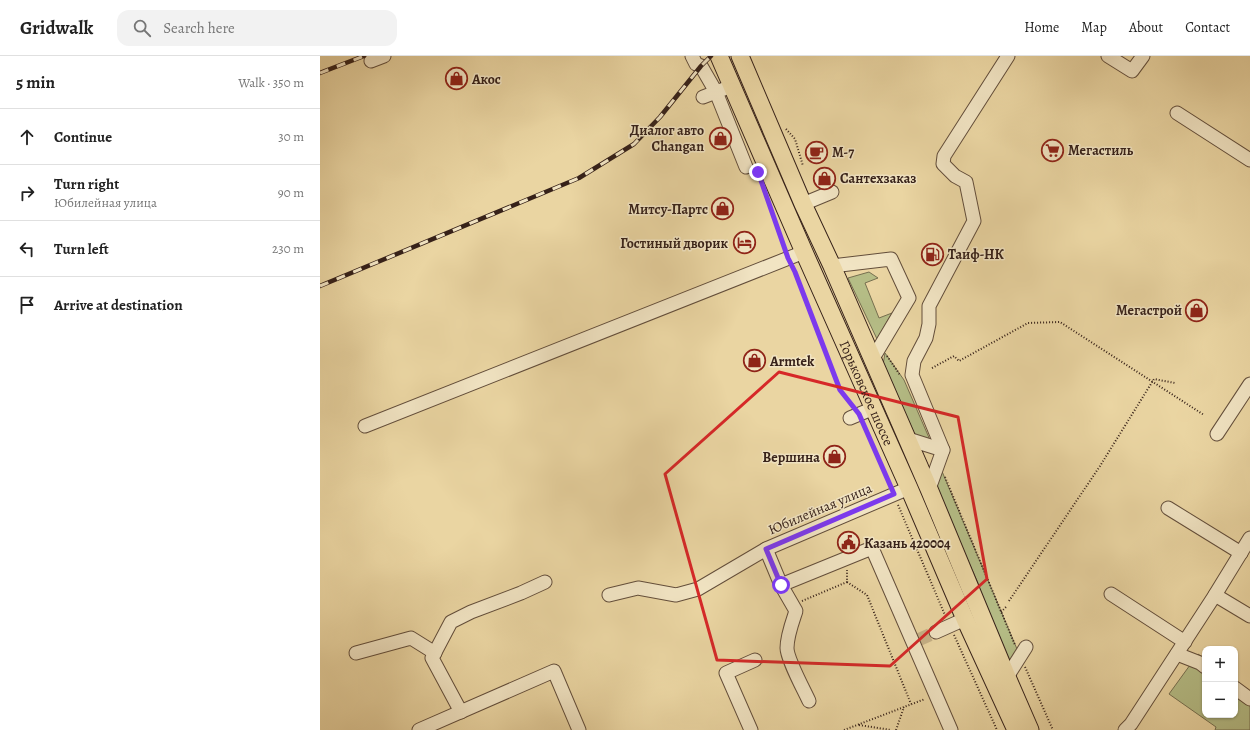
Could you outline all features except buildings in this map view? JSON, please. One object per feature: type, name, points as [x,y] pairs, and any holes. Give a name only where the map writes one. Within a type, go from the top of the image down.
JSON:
[{"type":"main road","name":"Горьковское шоссе","points":[[719,56],[724,89],[796,255],[861,413],[901,491],[958,622],[1016,730]]},
{"type":"main road","name":"Горьковское шоссе","points":[[740,56],[803,204],[832,266],[930,489],[1007,678],[1030,730]]},
{"type":"street","points":[[692,56],[696,64],[701,66],[724,89],[746,167]]},
{"type":"street","points":[[930,489],[943,450],[912,375],[914,361],[926,338],[929,324],[929,306],[974,221],[966,182],[956,176],[943,164],[944,156],[1008,56]]},
{"type":"street","points":[[1108,56],[1132,71],[1143,56]]},
{"type":"street","points":[[703,97],[724,89]]},
{"type":"street","points":[[1178,113],[1250,160]]},
{"type":"street","points":[[803,204],[832,192]]},
{"type":"street","points":[[365,426],[796,255]]},
{"type":"street","points":[[832,266],[891,259],[909,298],[872,360]]},
{"type":"street","points":[[1217,434],[1250,384]]},
{"type":"street","points":[[908,439],[943,450]]},
{"type":"street","name":"Юбилейная улица","points":[[609,595],[638,588],[676,595],[698,589],[766,549],[901,491]]},
{"type":"street","points":[[1168,508],[1241,553]]},
{"type":"street","points":[[1125,730],[1131,724],[1249,540]]},
{"type":"street","points":[[781,585],[872,548],[915,641],[951,730]]},
{"type":"street","points":[[766,549],[781,585],[796,611],[790,629],[787,650],[796,674],[809,701]]},
{"type":"street","points":[[461,712],[432,658],[451,622],[471,612],[545,582]]},
{"type":"street","points":[[1111,594],[1184,642]]},
{"type":"street","points":[[1215,595],[1250,616]]},
{"type":"street","points":[[936,632],[958,622]]},
{"type":"street","points":[[356,653],[411,638],[435,653]]},
{"type":"street","points":[[1007,678],[1022,648]]},
{"type":"street","points":[[1175,656],[1200,664],[1199,669]]},
{"type":"street","points":[[751,730],[726,673],[755,660]]},
{"type":"street","points":[[419,730],[554,671],[579,730]]},
{"type":"street","points":[[1238,690],[1250,699]]},
{"type":"path","points":[[773,217],[796,255],[795,272],[840,390],[861,413],[901,491],[958,622],[997,730]]},
{"type":"path","points":[[932,368],[954,356],[959,362],[1028,323],[1060,322],[1204,415]]},
{"type":"path","points":[[1009,601],[1100,466],[1154,379],[1175,384]]},
{"type":"path","points":[[944,476],[1002,612],[1022,648]]},
{"type":"path","points":[[846,558],[847,582]]},
{"type":"path","points":[[792,605],[847,582]]},
{"type":"path","points":[[847,582],[867,595],[911,704]]},
{"type":"path","points":[[1002,612],[1006,607]]},
{"type":"path","points":[[1025,666],[1053,730]]},
{"type":"path","points":[[844,730],[936,695]]},
{"type":"path","points":[[896,730],[904,707]]},
{"type":"path","points":[[858,725],[891,730]]},
{"type":"highlighted area","points":[[779,372],[958,417],[987,579],[890,666],[717,660],[665,474]]},
{"type":"green space","points":[[869,272],[878,278],[865,283],[879,318],[892,313],[877,339],[848,278]]},
{"type":"green space","points":[[885,353],[904,380],[930,440],[916,437],[883,365]]},
{"type":"green space","points":[[941,469],[1017,649],[1008,663],[978,592],[978,583],[934,485]]},
{"type":"green space","points":[[1198,654],[1202,657],[1202,717],[1169,694]]},
{"type":"green space","points":[[1238,684],[1250,693],[1250,730],[1215,730],[1216,727],[1203,718],[1238,718]]},
{"type":"tunnel","points":[[918,640],[936,632]]},
{"type":"railway","points":[[320,73],[364,56]]},
{"type":"railway","points":[[320,286],[579,178],[634,144],[660,117],[701,66],[711,56]]},
{"type":"place","name":"Акос","points":[[456,79]]},
{"type":"place","name":"Диалог авто Changan","points":[[720,138]]},
{"type":"place","name":"Мегастиль","points":[[1052,150]]},
{"type":"place","name":"M-7","points":[[816,152]]},
{"type":"place","name":"Сантехзаказ","points":[[824,178]]},
{"type":"place","name":"Митсу-Партс","points":[[723,209]]},
{"type":"place","name":"Гостиный дворик","points":[[744,243]]},
{"type":"place","name":"Таиф-НК","points":[[933,254]]},
{"type":"place","name":"Мегастрой","points":[[1197,310]]},
{"type":"place","name":"Armtek","points":[[755,361]]},
{"type":"place","name":"Вершина","points":[[835,457]]},
{"type":"place","name":"Казань 420004","points":[[849,543]]},
{"type":"route","points":[[758,172],[788,258],[795,272],[840,390],[859,414],[894,494],[766,549],[781,585]]}]
